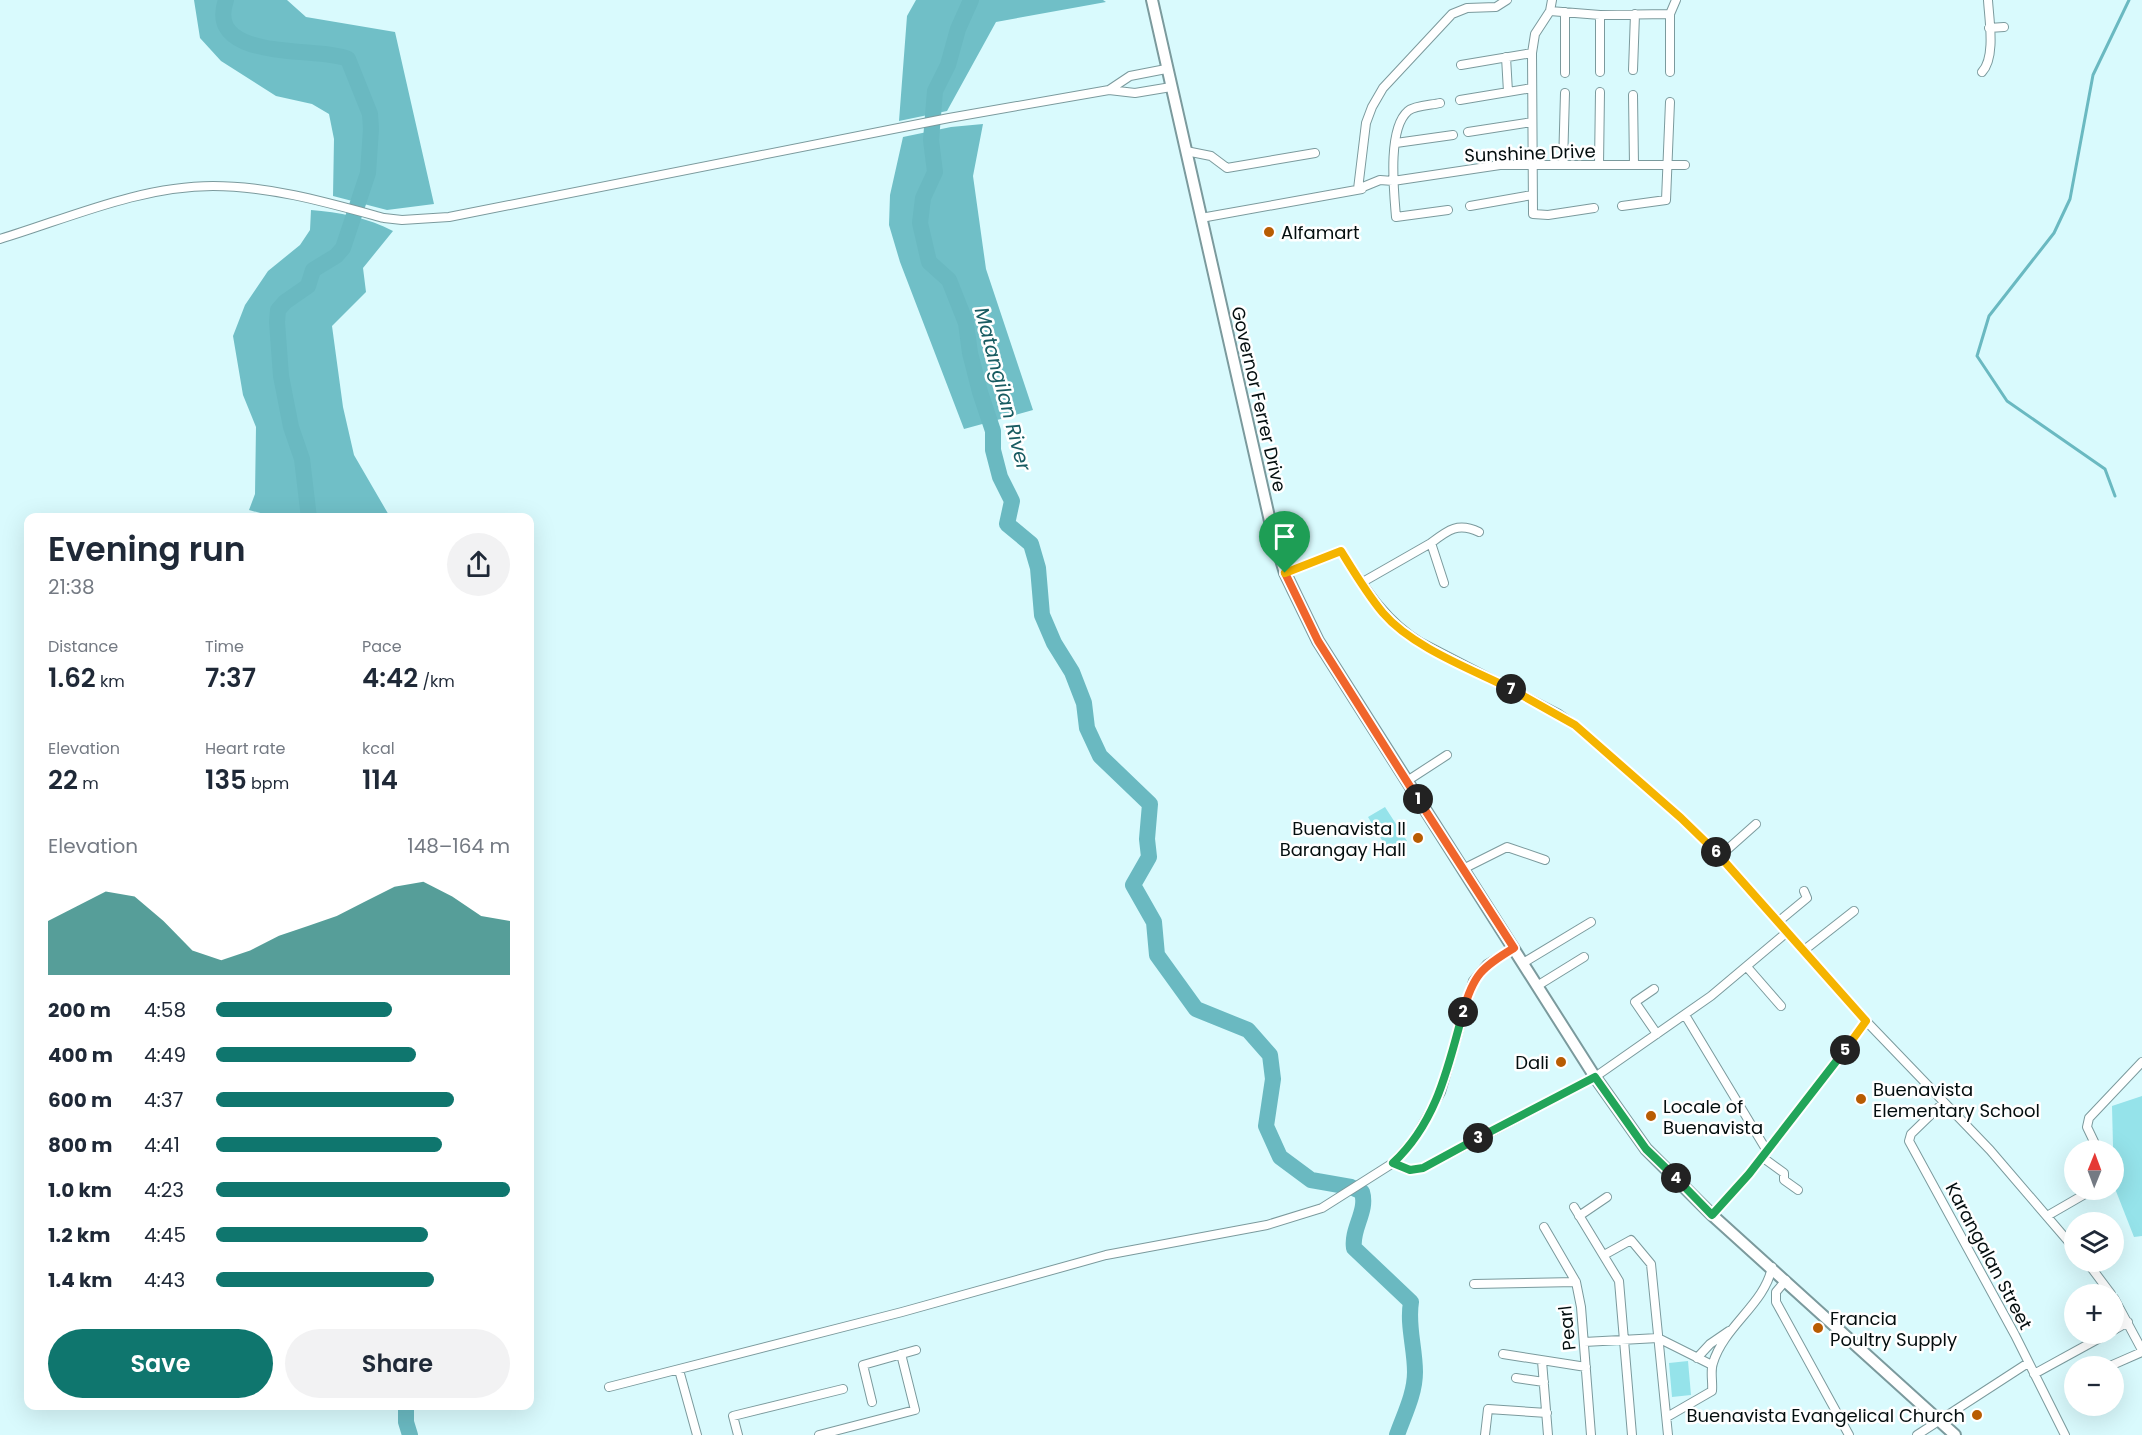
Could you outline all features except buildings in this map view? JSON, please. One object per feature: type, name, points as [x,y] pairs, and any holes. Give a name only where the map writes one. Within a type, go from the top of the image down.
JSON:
[{"type":"main road","name":"Governor Ferrer Drive","points":[[1152,0],[1272,530],[1285,573],[1318,641],[1595,1077],[1646,1149],[1712,1215],[1955,1435]]},
{"type":"street","points":[[1358,189],[1366,123],[1383,88],[1452,14],[1467,8],[1496,7],[1507,0]]},
{"type":"street","points":[[1552,0],[1550,11],[1534,34],[1532,53],[1530,165],[1533,214],[1548,215],[1594,208]]},
{"type":"street","points":[[1670,72],[1670,14],[1676,0]]},
{"type":"street","points":[[1982,72],[1986,67],[1988,57],[1988,0]]},
{"type":"street","points":[[1550,11],[1600,15],[1670,14]]},
{"type":"street","points":[[1565,12],[1565,73]]},
{"type":"street","points":[[1633,69],[1635,14]]},
{"type":"street","points":[[1600,15],[1600,72]]},
{"type":"street","points":[[1989,28],[2004,27]]},
{"type":"street","points":[[1461,65],[1532,53]]},
{"type":"street","points":[[1506,57],[1508,92]]},
{"type":"street","points":[[1109,90],[1130,76],[1166,69]]},
{"type":"street","points":[[0,239],[146,194],[213,186],[270,191],[384,218],[402,220],[449,217],[949,118],[1109,90],[1135,93],[1170,87]]},
{"type":"street","points":[[1460,100],[1532,88]]},
{"type":"street","points":[[1599,165],[1600,92]]},
{"type":"street","points":[[1563,165],[1565,93]]},
{"type":"street","points":[[1633,95],[1634,165]]},
{"type":"street","points":[[1622,206],[1666,200],[1670,165],[1670,102]]},
{"type":"street","points":[[1440,103],[1408,111],[1402,121],[1396,143],[1393,181],[1396,217],[1448,210]]},
{"type":"street","points":[[1468,132],[1532,122]]},
{"type":"street","points":[[1396,143],[1453,135]]},
{"type":"street","points":[[1186,151],[1211,156],[1227,168],[1315,153]]},
{"type":"street","name":"Sunshine Drive","points":[[1201,218],[1358,189],[1380,180],[1393,181],[1479,167],[1684,165]]},
{"type":"street","points":[[1470,206],[1532,195]]},
{"type":"street","points":[[1361,583],[1455,527],[1468,527],[1479,532]]},
{"type":"street","points":[[1431,543],[1444,583]]},
{"type":"street","points":[[1285,573],[1341,551],[1384,614],[1416,640],[1568,720],[1681,818],[1720,856],[1779,922],[1786,933],[1944,1102],[2064,1236]]},
{"type":"street","points":[[1407,781],[1447,755]]},
{"type":"street","points":[[1720,856],[1756,824]]},
{"type":"street","points":[[1463,869],[1507,847],[1545,860]]},
{"type":"street","points":[[1779,922],[1807,898],[1804,891]]},
{"type":"street","points":[[1803,951],[1854,911]]},
{"type":"street","points":[[1523,963],[1591,922]]},
{"type":"street","points":[[1393,1163],[1410,1170],[1423,1168],[1595,1077],[1685,1015],[1747,967],[1786,933]]},
{"type":"street","points":[[609,1387],[902,1312],[1106,1255],[1267,1225],[1328,1205],[1393,1163],[1415,1138],[1439,1098],[1473,981],[1481,969],[1514,948]]},
{"type":"street","points":[[1537,986],[1584,957]]},
{"type":"street","points":[[1747,967],[1781,1006]]},
{"type":"street","points":[[1654,988],[1635,1002],[1657,1034]]},
{"type":"street","points":[[1685,1015],[1765,1154],[1784,1173],[1784,1180],[1798,1190]]},
{"type":"street","points":[[1712,1215],[1765,1154],[1866,1021]]},
{"type":"street","points":[[2093,1140],[2087,1127],[2090,1118],[2142,1062]]},
{"type":"street","name":"Karangalan Street","points":[[1944,1102],[1911,1134],[1909,1141],[2065,1435]]},
{"type":"street","points":[[1579,1216],[1607,1197]]},
{"type":"street","points":[[2047,1216],[2075,1200]]},
{"type":"street","points":[[1574,1207],[1619,1281],[1632,1435]]},
{"type":"street","name":"Pearl","points":[[1544,1227],[1576,1282],[1584,1342],[1591,1435]]},
{"type":"street","points":[[1604,1256],[1631,1239],[1651,1264],[1668,1435]]},
{"type":"street","points":[[1667,1417],[1712,1391],[1712,1365],[1730,1330],[1767,1284],[1772,1267]]},
{"type":"street","points":[[2094,1272],[2103,1284]]},
{"type":"street","points":[[1786,1280],[1776,1292],[1776,1302],[1849,1435]]},
{"type":"street","points":[[1474,1284],[1576,1282]]},
{"type":"street","points":[[2124,1316],[2142,1351],[2124,1359]]},
{"type":"street","points":[[2124,1324],[2128,1322]]},
{"type":"street","points":[[1697,1358],[1710,1344],[1730,1330]]},
{"type":"street","points":[[1584,1342],[1658,1338],[1712,1365]]},
{"type":"street","points":[[2034,1374],[2089,1344]]},
{"type":"street","points":[[873,1402],[863,1365],[916,1350]]},
{"type":"street","points":[[819,1435],[915,1410],[901,1354]]},
{"type":"street","points":[[1503,1354],[1586,1367]]},
{"type":"street","points":[[1542,1361],[1548,1435]]},
{"type":"street","points":[[1917,1435],[2028,1363]]},
{"type":"street","points":[[679,1370],[697,1435]]},
{"type":"street","points":[[1516,1378],[1544,1382]]},
{"type":"street","points":[[738,1435],[733,1416],[843,1389]]},
{"type":"street","points":[[1485,1435],[1488,1409],[1546,1413]]},
{"type":"shaded area","points":[[194,0],[287,0],[306,17],[395,32],[434,204],[387,210],[333,196],[334,139],[329,114],[312,104],[276,96],[221,61],[200,38]]},
{"type":"shaded area","points":[[916,0],[1103,0],[1106,2],[996,22],[947,111],[899,121],[907,16]]},
{"type":"shaded area","points":[[983,124],[973,176],[986,269],[1033,410],[964,429],[900,262],[889,225],[890,195],[903,137],[951,127]]},
{"type":"shaded area","points":[[311,210],[353,216],[393,231],[363,268],[366,292],[332,326],[343,407],[354,455],[388,513],[260,513],[249,510],[255,494],[256,427],[243,395],[233,336],[245,305],[268,271],[300,245],[310,230]]},
{"type":"shaded area","points":[[1385,807],[1407,841],[1389,852],[1368,817]]},
{"type":"shaded area","points":[[2142,1096],[2142,1236],[2134,1237],[2119,1200],[2124,1200],[2124,1140],[2113,1140],[2112,1106]]},
{"type":"shaded area","points":[[1688,1361],[1691,1395],[1672,1397],[1669,1363]]},
{"type":"waterway","points":[[226,0],[224,20],[232,34],[248,43],[348,59],[370,114],[368,173],[343,248],[336,256],[313,270],[308,286],[285,302],[278,310],[281,376],[291,427],[302,459],[308,513]]},
{"type":"waterway","name":"Matangilan River","points":[[971,0],[958,29],[948,65],[935,91],[931,140],[935,172],[923,198],[920,223],[929,262],[949,280],[966,323],[970,353],[993,431],[993,450],[1000,477],[1012,501],[1007,524],[1031,544],[1038,568],[1042,615],[1054,643],[1072,672],[1084,703],[1087,728],[1100,756],[1150,804],[1147,839],[1149,857],[1133,885],[1154,922],[1157,955],[1196,1009],[1248,1030],[1270,1055],[1273,1079],[1266,1126],[1280,1157],[1311,1180],[1351,1187],[1362,1192],[1363,1206],[1355,1234],[1354,1248],[1411,1302],[1410,1319],[1415,1380],[1397,1435]]},
{"type":"waterway","points":[[2115,496],[2105,469],[2007,401],[1977,356],[1989,316],[2054,233],[2070,199],[2093,75],[2129,0]]},
{"type":"waterway","points":[[406,1410],[406,1422],[410,1435]]},
{"type":"place","name":"Alfamart","points":[[1269,232]]},
{"type":"place","name":"Buenavista II Barangay Hall","points":[[1418,838]]},
{"type":"place","name":"Dali","points":[[1561,1062]]},
{"type":"place","name":"Buenavista Elementary School","points":[[1861,1099]]},
{"type":"place","name":"Locale of Buenavista","points":[[1651,1116]]},
{"type":"place","name":"Francia Poultry Supply","points":[[1818,1328]]},
{"type":"place","name":"Buenavista Evangelical Church","points":[[1977,1415]]},
{"type":"route","points":[[1341,551],[1384,614],[1399,628],[1420,642],[1568,720],[1681,818],[1720,856],[1763,908],[1779,922],[1786,933],[1837,986],[1866,1021],[1749,1174],[1712,1215],[1646,1149],[1595,1077],[1434,1160],[1423,1168],[1410,1170],[1393,1163],[1415,1138],[1436,1104],[1445,1080],[1467,997],[1476,975],[1488,964],[1514,948],[1318,641],[1285,573],[1341,551]]}]
